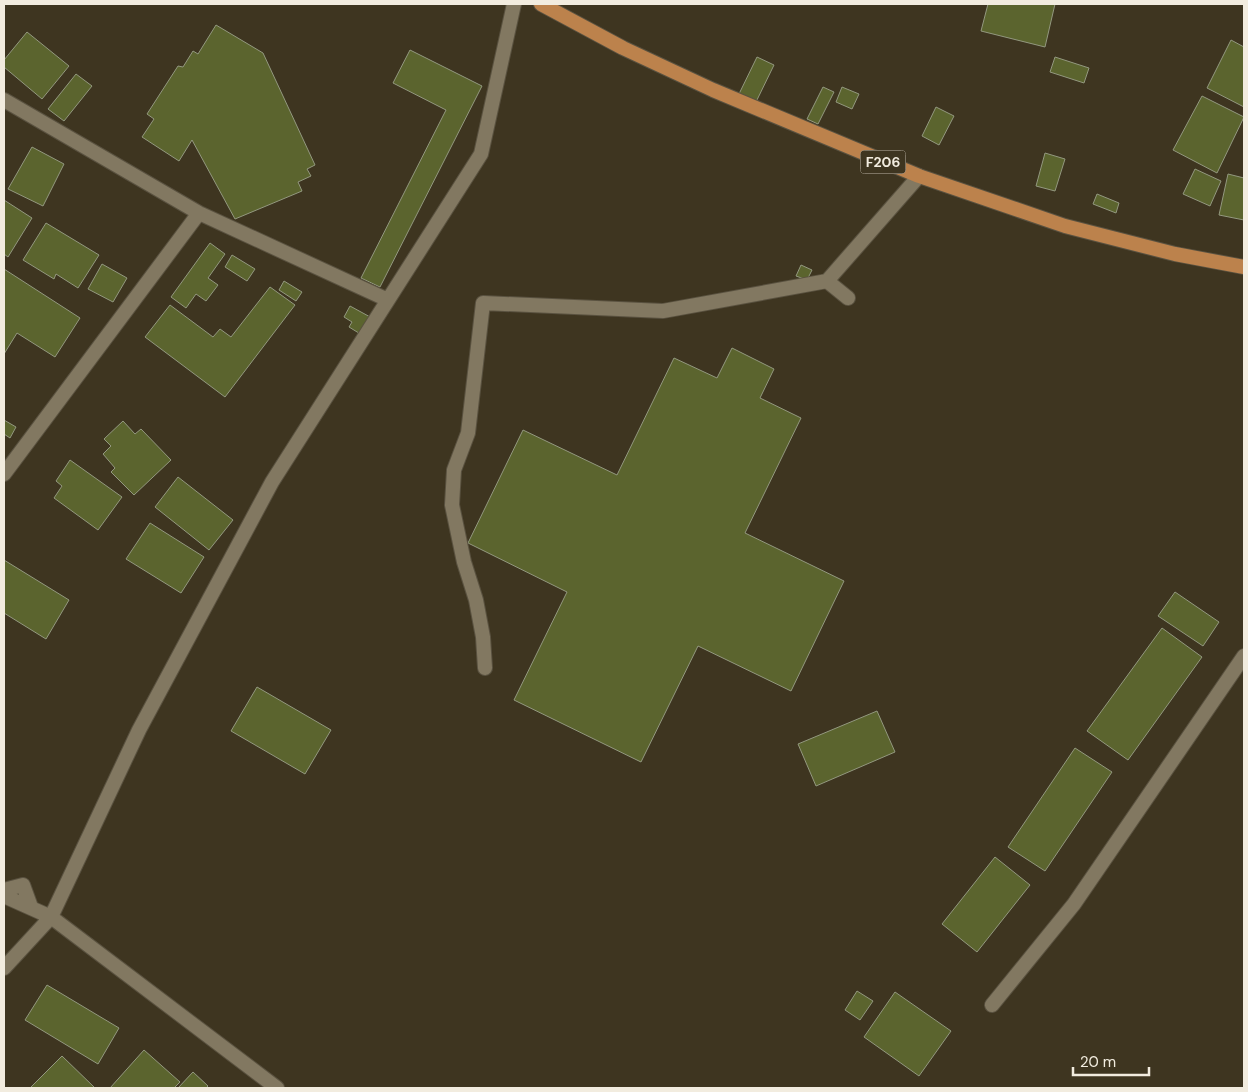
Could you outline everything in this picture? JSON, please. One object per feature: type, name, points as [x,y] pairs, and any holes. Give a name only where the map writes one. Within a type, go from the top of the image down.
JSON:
[{"type":"main road","name":"F206","points":[[541,4],[623,48],[713,90],[800,128],[919,176],[1065,226],[1176,254],[1244,267]]},
{"type":"street","points":[[4,968],[51,917],[139,730],[272,482],[481,154],[514,4]]},
{"type":"street","points":[[4,100],[199,213],[388,300]]},
{"type":"street","points":[[485,668],[483,637],[476,600],[464,562],[452,505],[454,470],[468,433],[483,303],[662,311],[827,281],[919,176]]},
{"type":"street","points":[[4,474],[199,213]]},
{"type":"street","points":[[827,281],[848,298]]},
{"type":"street","points":[[992,1005],[1074,904],[1244,656]]},
{"type":"street","points":[[4,890],[23,885],[31,907]]},
{"type":"street","points":[[4,896],[51,917],[276,1088]]},
{"type":"building","points":[[988,4],[1055,4],[1045,47],[981,31]]},
{"type":"building","points":[[216,25],[263,53],[315,165],[307,169],[311,176],[298,182],[302,191],[235,219],[192,140],[179,161],[142,137],[154,119],[147,114],[178,66],[183,67],[193,51],[198,54]]},
{"type":"building","points":[[27,32],[69,66],[42,99],[4,67],[4,60]]},
{"type":"building","points":[[1231,40],[1244,47],[1244,107],[1207,88]]},
{"type":"building","points":[[410,50],[482,86],[380,287],[361,278],[446,110],[393,83]]},
{"type":"building","points":[[757,57],[774,65],[755,104],[738,96]]},
{"type":"building","points":[[1055,57],[1089,68],[1084,83],[1050,72]]},
{"type":"building","points":[[76,74],[92,86],[64,121],[48,109]]},
{"type":"building","points":[[823,87],[834,92],[818,124],[807,119]]},
{"type":"building","points":[[842,87],[859,94],[852,109],[836,102]]},
{"type":"building","points":[[1202,96],[1244,117],[1217,173],[1173,150]]},
{"type":"building","points":[[936,107],[954,116],[939,145],[922,136]]},
{"type":"building","points":[[32,147],[64,164],[43,206],[8,189]]},
{"type":"building","points":[[1045,153],[1065,159],[1055,191],[1036,186]]},
{"type":"building","points":[[1195,169],[1221,181],[1210,206],[1183,194]]},
{"type":"building","points":[[1228,174],[1244,178],[1244,220],[1219,215]]},
{"type":"building","points":[[1097,194],[1119,203],[1116,213],[1093,204]]},
{"type":"building","points":[[4,200],[32,218],[8,257],[4,254]]},
{"type":"building","points":[[46,223],[99,255],[78,288],[56,274],[54,279],[23,260]]},
{"type":"building","points":[[210,243],[225,254],[208,278],[218,285],[206,301],[196,294],[186,308],[171,297]]},
{"type":"building","points":[[232,255],[255,269],[247,281],[225,267]]},
{"type":"building","points":[[102,264],[127,278],[113,302],[88,289]]},
{"type":"building","points":[[801,265],[812,270],[807,280],[796,276]]},
{"type":"building","points":[[4,269],[80,318],[55,357],[17,333],[4,354]]},
{"type":"building","points":[[284,281],[302,292],[296,301],[279,290]]},
{"type":"building","points":[[270,287],[295,305],[225,397],[145,337],[170,305],[213,337],[220,329],[231,337]]},
{"type":"building","points":[[350,306],[372,318],[362,335],[349,327],[352,322],[344,317]]},
{"type":"building","points":[[732,348],[774,369],[760,398],[801,418],[745,533],[844,581],[791,691],[698,646],[641,762],[514,700],[567,592],[468,543],[523,430],[617,475],[674,358],[717,378]]},
{"type":"building","points":[[4,420],[16,427],[10,438],[4,434]]},
{"type":"building","points":[[123,421],[135,434],[141,429],[171,460],[134,495],[111,472],[115,468],[103,454],[111,446],[104,439]]},
{"type":"building","points":[[70,460],[122,497],[98,530],[54,498],[62,486],[56,481]]},
{"type":"building","points":[[178,477],[233,520],[209,550],[155,507]]},
{"type":"building","points":[[150,523],[204,557],[181,593],[126,559]]},
{"type":"building","points":[[4,560],[69,600],[46,639],[4,613]]},
{"type":"building","points":[[1175,592],[1219,622],[1203,646],[1158,616]]},
{"type":"building","points":[[1162,628],[1202,657],[1128,760],[1087,731]]},
{"type":"building","points":[[257,687],[331,730],[305,774],[231,731]]},
{"type":"building","points":[[877,711],[895,752],[816,786],[798,744]]},
{"type":"building","points":[[1075,748],[1112,772],[1045,871],[1008,847]]},
{"type":"building","points":[[995,857],[1030,885],[977,952],[942,924]]},
{"type":"building","points":[[47,985],[119,1028],[98,1064],[25,1020]]},
{"type":"building","points":[[857,991],[873,1001],[860,1020],[845,1010]]},
{"type":"building","points":[[895,992],[951,1031],[919,1076],[864,1037]]},
{"type":"building","points":[[144,1050],[180,1082],[174,1088],[110,1088]]},
{"type":"building","points":[[62,1056],[94,1087],[30,1088]]},
{"type":"building","points":[[193,1072],[208,1086],[206,1088],[178,1088]]}]
